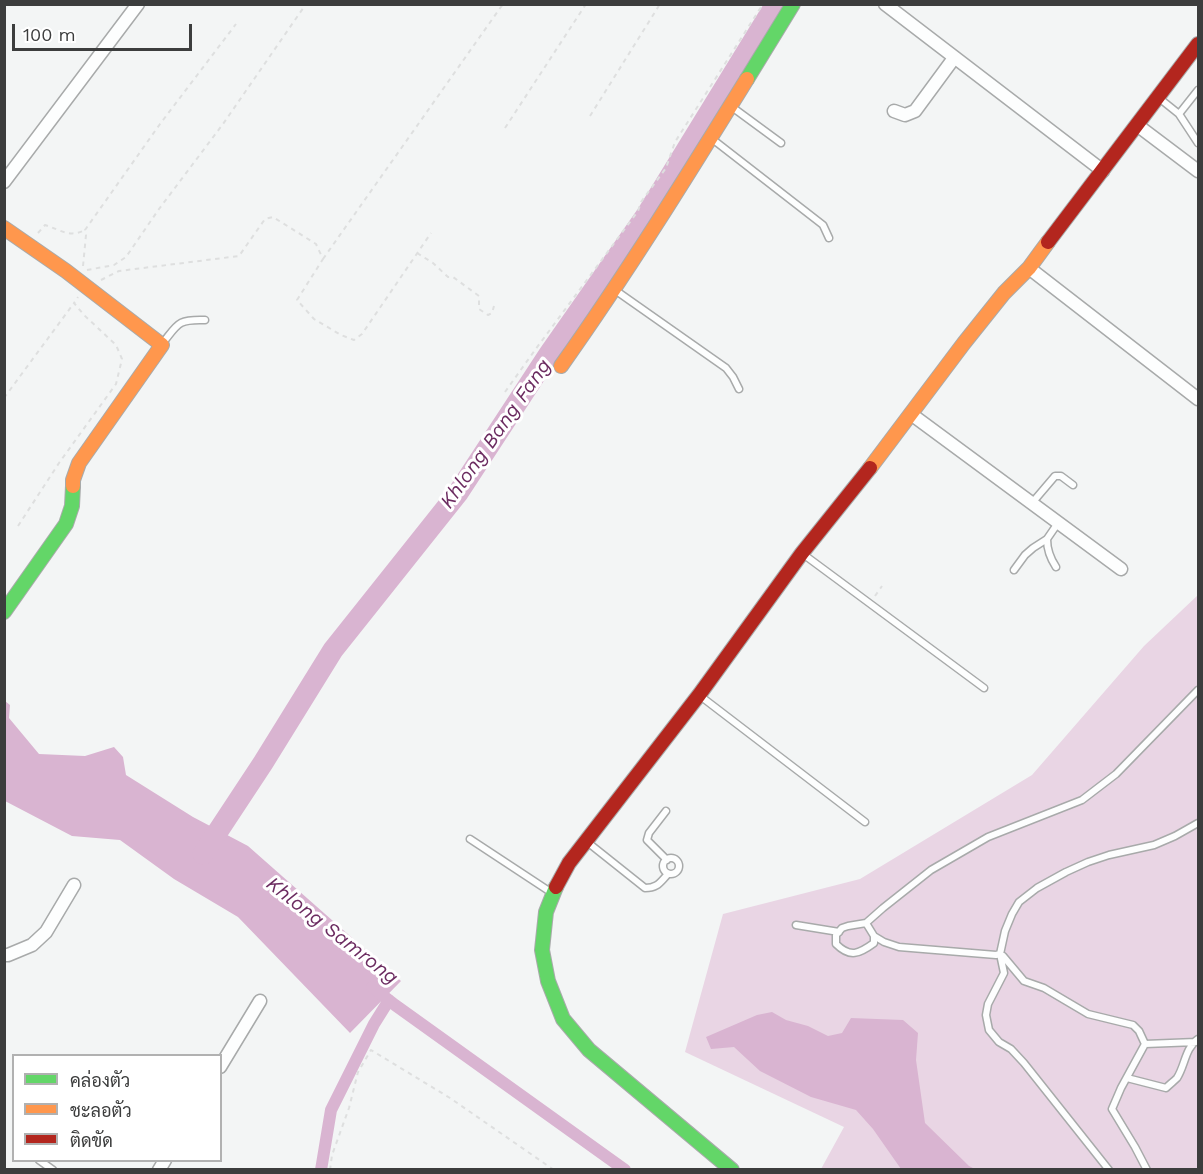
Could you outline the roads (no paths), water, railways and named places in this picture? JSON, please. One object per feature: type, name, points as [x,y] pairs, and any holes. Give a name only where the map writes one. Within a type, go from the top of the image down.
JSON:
[{"type":"street","points":[[4,182],[138,4]]},
{"type":"street","points":[[561,366],[674,198],[793,4]]},
{"type":"street","points":[[885,4],[1103,171]]},
{"type":"street","points":[[732,1170],[589,1050],[564,1019],[548,981],[542,950],[546,912],[552,893],[569,863],[699,694],[802,553],[850,494],[963,344],[1004,293],[1029,268],[1198,44]]},
{"type":"street","points":[[894,111],[905,115],[915,111],[954,58]]},
{"type":"street","points":[[1137,125],[1198,171]]},
{"type":"street","points":[[4,228],[76,275],[86,287],[162,345],[79,463],[73,480],[72,506],[66,524],[4,612]]},
{"type":"street","points":[[1029,268],[1198,399]]},
{"type":"street","points":[[911,414],[1121,569]]},
{"type":"street","points":[[4,955],[32,945],[46,932],[74,885]]},
{"type":"street","points":[[222,1064],[260,1001]]},
{"type":"lane","points":[[1179,114],[1198,90]]},
{"type":"lane","points":[[1158,97],[1179,114],[1198,143]]},
{"type":"lane","points":[[729,105],[781,143]]},
{"type":"lane","points":[[710,137],[823,225],[829,238]]},
{"type":"lane","points":[[614,290],[726,368],[739,389]]},
{"type":"lane","points":[[162,345],[183,321],[205,320]]},
{"type":"lane","points":[[1032,503],[1055,476],[1061,476],[1073,484]]},
{"type":"lane","points":[[1014,570],[1025,555],[1047,539],[1058,522]]},
{"type":"lane","points":[[1047,539],[1050,557],[1056,567]]},
{"type":"lane","points":[[802,553],[984,688]]},
{"type":"lane","points":[[874,936],[874,943],[866,950],[853,954],[843,951],[836,944],[836,934],[842,928],[866,923],[932,870],[988,837],[1082,801],[1116,774],[1198,690]]},
{"type":"lane","points":[[699,694],[865,822]]},
{"type":"lane","points":[[666,811],[649,833],[647,840],[666,860]]},
{"type":"lane","points":[[1109,1170],[1024,1063],[1011,1049],[999,1042],[989,1030],[986,1015],[988,1004],[1004,973],[1000,954],[1005,931],[1019,902],[1037,888],[1088,862],[1154,845],[1198,823]]},
{"type":"lane","points":[[470,839],[552,893]]},
{"type":"lane","points":[[586,841],[645,888],[653,888],[668,874],[677,872],[679,864],[677,861],[666,860]]},
{"type":"lane","points":[[666,860],[663,868],[668,874]]},
{"type":"lane","points":[[866,923],[874,936],[899,947],[1000,954]]},
{"type":"lane","points":[[796,925],[839,932]]},
{"type":"lane","points":[[1000,954],[1024,981],[1044,988],[1088,1014],[1132,1025],[1139,1031],[1145,1044]]},
{"type":"lane","points":[[1145,1044],[1197,1041]]},
{"type":"lane","points":[[1127,1077],[1166,1088],[1177,1077],[1182,1063],[1197,1041]]},
{"type":"lane","points":[[1145,1044],[1112,1110],[1136,1147],[1147,1170]]},
{"type":"water","points":[[5,701],[10,705],[9,718],[39,754],[85,756],[114,747],[123,757],[126,775],[193,817],[248,846],[401,981],[350,1033],[238,917],[174,879],[120,840],[72,836],[5,801]]},
{"type":"water","points":[[772,1012],[786,1020],[808,1026],[828,1036],[842,1033],[851,1018],[903,1020],[918,1033],[916,1060],[925,1123],[969,1166],[975,1169],[901,1169],[873,1129],[856,1110],[811,1097],[760,1071],[734,1047],[711,1049],[706,1037],[757,1015]]},
{"type":"waterway","name":"Khlong Bang Fang","points":[[203,854],[333,650],[458,493],[549,354],[647,214],[776,4]]},
{"type":"waterway","name":"Khlong Samrong","points":[[372,987],[625,1170]]},
{"type":"waterway","points":[[321,1170],[331,1110],[374,1024],[389,1000]]}]
